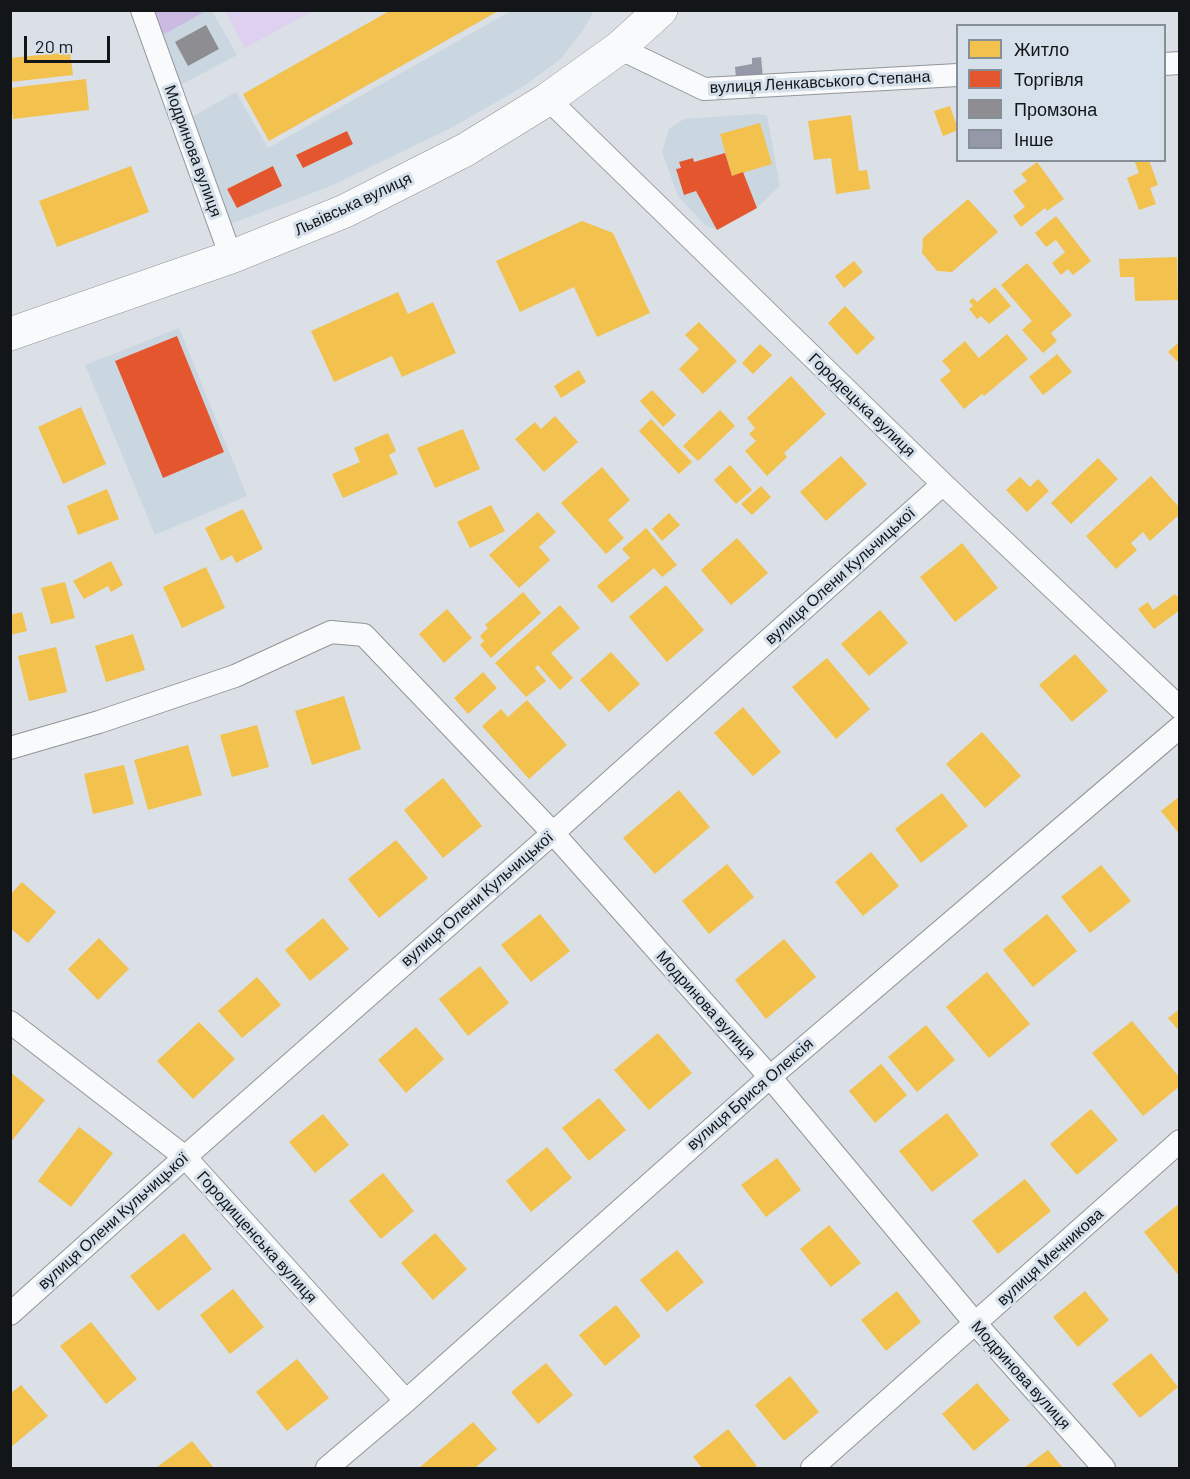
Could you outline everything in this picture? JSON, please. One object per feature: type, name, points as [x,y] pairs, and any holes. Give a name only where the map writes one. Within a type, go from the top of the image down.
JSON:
[{"type":"main road","name":"Львівська вулиця","points":[[10,334],[231,257],[345,211],[465,150],[548,99],[619,48],[661,10]]},
{"type":"street","name":"Модринова вулиця","points":[[142,10],[231,257]]},
{"type":"street","name":"вулиця Ленкавського Степана","points":[[619,48],[704,89],[956,75]]},
{"type":"street","name":"Городецька вулиця","points":[[548,99],[943,484],[1179,708]]},
{"type":"street","name":"вулиця Олени Кульчицької","points":[[10,1314],[943,484]]},
{"type":"street","name":"Модринова вулиця","points":[[10,748],[99,722],[235,676],[331,632],[364,634],[553,833],[770,1077],[975,1323],[1104,1468]]},
{"type":"street","name":"вулиця Брися Олексія","points":[[327,1468],[406,1401],[770,1077],[1179,727]]},
{"type":"street","name":"Городищенська вулиця","points":[[10,1022],[185,1157],[406,1401]]},
{"type":"street","name":"вулиця Мечникова","points":[[812,1468],[1179,1141]]},
{"type":"shaded area","points":[[152,10],[206,11],[161,36]]},
{"type":"shaded area","points":[[206,11],[212,11],[237,55],[179,86],[161,36]]},
{"type":"shaded area","points":[[225,11],[313,11],[245,48]]},
{"type":"shaded area","points":[[511,11],[594,11],[562,58],[524,86],[453,127],[331,186],[228,225],[190,118],[236,92],[268,148]]},
{"type":"shaded area","points":[[767,115],[780,186],[757,208],[717,230],[705,225],[678,196],[662,152],[669,129],[684,119]]},
{"type":"shaded area","points":[[179,328],[247,496],[155,535],[85,365]]},
{"type":"building: Житло","points":[[391,10],[500,10],[269,141],[243,94]]},
{"type":"building: Житло","points":[[70,52],[73,75],[10,82],[10,58]]},
{"type":"building: Житло","points":[[86,79],[89,110],[13,119],[10,88]]},
{"type":"building: Житло","points":[[950,106],[956,131],[943,136],[934,111]]},
{"type":"building: Житло","points":[[851,115],[859,171],[867,170],[870,189],[836,194],[831,158],[814,160],[808,121]]},
{"type":"building: Житло","points":[[760,123],[772,164],[732,176],[720,134]]},
{"type":"building: Житло","points":[[1037,162],[1064,199],[1047,211],[1045,208],[1021,227],[1013,216],[1025,207],[1013,191],[1027,181],[1021,174]]},
{"type":"building: Житло","points":[[1135,162],[1150,162],[1158,185],[1150,188],[1156,204],[1139,210],[1127,178],[1139,173]]},
{"type":"building: Житло","points":[[131,166],[149,212],[57,247],[39,201]]},
{"type":"building: Житло","points":[[968,199],[998,232],[952,272],[937,271],[922,253],[923,238]]},
{"type":"building: Житло","points":[[1056,216],[1091,261],[1073,275],[1068,269],[1061,275],[1052,263],[1065,252],[1056,240],[1046,247],[1035,233]]},
{"type":"building: Житло","points":[[582,221],[613,233],[650,313],[597,337],[574,287],[520,312],[496,261]]},
{"type":"building: Житло","points":[[1177,257],[1178,300],[1135,301],[1134,277],[1120,277],[1119,259]]},
{"type":"building: Житло","points":[[854,261],[863,272],[844,288],[835,276]]},
{"type":"building: Житло","points":[[1027,263],[1072,315],[1051,333],[1057,341],[1043,353],[1022,330],[1032,321],[1001,285]]},
{"type":"building: Житло","points":[[995,287],[1011,306],[989,324],[981,316],[977,319],[969,309],[973,306],[969,301],[973,298],[977,302]]},
{"type":"building: Житло","points":[[398,292],[408,314],[433,302],[456,353],[402,377],[392,356],[334,382],[311,331]]},
{"type":"building: Житло","points":[[845,306],[875,338],[857,355],[828,323]]},
{"type":"building: Житло","points":[[699,322],[737,361],[703,394],[679,369],[699,349],[685,335]]},
{"type":"building: Житло","points":[[1007,334],[1028,359],[984,396],[982,394],[964,409],[940,380],[951,371],[942,361],[965,341],[979,358]]},
{"type":"building: Житло","points":[[1180,341],[1180,364],[1168,352]]},
{"type":"building: Житло","points":[[760,344],[772,355],[753,374],[742,363]]},
{"type":"building: Житло","points":[[1057,354],[1072,372],[1043,395],[1029,377]]},
{"type":"building: Житло","points":[[579,370],[586,382],[561,398],[554,386]]},
{"type":"building: Житло","points":[[791,376],[826,414],[784,453],[787,457],[767,476],[745,451],[756,441],[749,434],[755,428],[747,418]]},
{"type":"building: Житло","points":[[652,390],[676,415],[663,427],[640,401]]},
{"type":"building: Житло","points":[[81,407],[106,464],[63,484],[38,427]]},
{"type":"building: Житло","points":[[720,410],[735,426],[698,461],[683,446]]},
{"type":"building: Житло","points":[[555,416],[578,442],[544,472],[515,439],[535,422],[541,429]]},
{"type":"building: Житло","points":[[651,419],[692,462],[679,474],[639,431]]},
{"type":"building: Житло","points":[[463,429],[480,469],[435,488],[417,448]]},
{"type":"building: Житло","points":[[388,433],[396,451],[389,455],[398,474],[343,498],[332,474],[360,462],[354,448]]},
{"type":"building: Житло","points":[[841,456],[867,484],[826,521],[800,492]]},
{"type":"building: Житло","points":[[1098,458],[1118,479],[1071,524],[1051,503]]},
{"type":"building: Житло","points":[[730,465],[752,490],[736,504],[714,480]]},
{"type":"building: Житло","points":[[602,467],[630,500],[608,520],[624,538],[606,554],[561,503]]},
{"type":"building: Житло","points":[[1151,476],[1180,508],[1180,514],[1150,541],[1143,532],[1131,543],[1137,550],[1116,569],[1086,536]]},
{"type":"building: Житло","points":[[1020,477],[1030,487],[1038,479],[1049,491],[1027,512],[1006,490]]},
{"type":"building: Житло","points":[[761,486],[771,497],[752,515],[741,504]]},
{"type":"building: Житло","points":[[107,489],[119,519],[78,535],[67,506]]},
{"type":"building: Житло","points":[[491,505],[505,531],[470,548],[457,522]]},
{"type":"building: Житло","points":[[243,509],[263,549],[236,563],[232,555],[221,561],[205,528]]},
{"type":"building: Житло","points":[[538,512],[556,532],[539,547],[550,560],[519,588],[489,555]]},
{"type":"building: Житло","points":[[669,513],[680,525],[662,541],[652,529]]},
{"type":"building: Житло","points":[[646,528],[677,565],[662,577],[654,568],[612,603],[597,586],[630,558],[622,549]]},
{"type":"building: Житло","points":[[737,538],[768,573],[731,605],[701,570]]},
{"type":"building: Житло","points":[[962,543],[998,588],[955,622],[920,577]]},
{"type":"building: Житло","points":[[111,561],[123,585],[111,592],[108,586],[84,599],[73,581]]},
{"type":"building: Житло","points":[[206,567],[225,608],[182,628],[163,587]]},
{"type":"building: Житло","points":[[65,582],[75,618],[51,624],[41,588]]},
{"type":"building: Житло","points":[[666,585],[704,630],[667,662],[629,617]]},
{"type":"building: Житло","points":[[523,592],[541,613],[491,658],[480,645],[484,641],[480,636],[488,628],[485,625]]},
{"type":"building: Житло","points":[[1175,594],[1180,599],[1180,610],[1154,629],[1138,609],[1148,602],[1153,610]]},
{"type":"building: Житло","points":[[560,605],[580,628],[551,653],[573,678],[560,690],[538,665],[535,668],[546,681],[526,697],[495,663]]},
{"type":"building: Житло","points":[[447,609],[472,638],[444,663],[419,634]]},
{"type":"building: Житло","points":[[880,610],[908,643],[869,676],[841,644]]},
{"type":"building: Житло","points":[[22,612],[27,631],[10,635],[10,615]]},
{"type":"building: Житло","points":[[133,634],[145,670],[106,682],[95,646]]},
{"type":"building: Житло","points":[[56,647],[67,692],[29,701],[18,656]]},
{"type":"building: Житло","points":[[611,652],[640,684],[609,712],[580,680]]},
{"type":"building: Житло","points":[[1075,654],[1108,691],[1072,722],[1039,685]]},
{"type":"building: Житло","points":[[827,658],[870,709],[836,739],[792,687]]},
{"type":"building: Житло","points":[[483,672],[497,688],[468,714],[454,698]]},
{"type":"building: Житло","points":[[344,696],[361,749],[312,765],[295,711]]},
{"type":"building: Житло","points":[[527,700],[567,745],[529,779],[482,726],[501,709],[508,717]]},
{"type":"building: Житло","points":[[743,707],[781,752],[753,776],[714,733]]},
{"type":"building: Житло","points":[[257,725],[269,767],[232,777],[220,735]]},
{"type":"building: Житло","points":[[982,732],[1021,776],[985,808],[946,764]]},
{"type":"building: Житло","points":[[188,745],[202,795],[148,810],[134,760]]},
{"type":"building: Житло","points":[[124,765],[134,804],[93,814],[84,774]]},
{"type":"building: Житло","points":[[443,778],[482,826],[443,858],[404,810]]},
{"type":"building: Житло","points":[[679,790],[710,827],[655,874],[623,838]]},
{"type":"building: Житло","points":[[942,793],[968,826],[921,863],[895,829]]},
{"type":"building: Житло","points":[[1180,796],[1180,835],[1161,811]]},
{"type":"building: Житло","points":[[396,840],[428,878],[379,918],[348,879]]},
{"type":"building: Житло","points":[[871,852],[899,886],[863,916],[835,882]]},
{"type":"building: Житло","points":[[727,864],[754,897],[709,934],[682,901]]},
{"type":"building: Житло","points":[[1101,865],[1131,901],[1090,933],[1061,897]]},
{"type":"building: Житло","points":[[22,882],[56,912],[28,943],[10,928],[10,895]]},
{"type":"building: Житло","points":[[540,914],[570,951],[531,982],[501,945]]},
{"type":"building: Житло","points":[[1047,914],[1077,951],[1033,987],[1003,950]]},
{"type":"building: Житло","points":[[323,918],[349,949],[310,981],[285,950]]},
{"type":"building: Житло","points":[[99,938],[129,969],[98,1000],[68,969]]},
{"type":"building: Житло","points":[[784,939],[816,977],[766,1019],[735,980]]},
{"type":"building: Житло","points":[[480,966],[509,1003],[468,1036],[439,999]]},
{"type":"building: Житло","points":[[987,972],[1030,1024],[989,1058],[946,1007]]},
{"type":"building: Житло","points":[[257,977],[281,1005],[242,1038],[218,1011]]},
{"type":"building: Житло","points":[[1180,1009],[1180,1032],[1168,1018]]},
{"type":"building: Житло","points":[[1132,1021],[1180,1078],[1180,1086],[1143,1116],[1092,1053]]},
{"type":"building: Житло","points":[[199,1022],[235,1059],[193,1099],[157,1061]]},
{"type":"building: Житло","points":[[926,1025],[955,1060],[917,1092],[888,1057]]},
{"type":"building: Житло","points":[[416,1027],[444,1059],[406,1093],[378,1060]]},
{"type":"building: Житло","points":[[658,1033],[692,1073],[649,1110],[614,1070]]},
{"type":"building: Житло","points":[[881,1064],[907,1095],[875,1123],[849,1091]]},
{"type":"building: Житло","points":[[10,1072],[45,1100],[10,1143]]},
{"type":"building: Житло","points":[[599,1098],[626,1130],[589,1161],[562,1128]]},
{"type":"building: Житло","points":[[1091,1109],[1118,1140],[1077,1175],[1050,1144]]},
{"type":"building: Житло","points":[[947,1113],[979,1155],[932,1192],[899,1151]]},
{"type":"building: Житло","points":[[323,1114],[349,1145],[315,1173],[289,1142]]},
{"type":"building: Житло","points":[[79,1127],[113,1153],[71,1207],[38,1181]]},
{"type":"building: Житло","points":[[547,1147],[572,1178],[531,1212],[506,1181]]},
{"type":"building: Житло","points":[[777,1158],[801,1190],[766,1217],[741,1185]]},
{"type":"building: Житло","points":[[383,1173],[414,1211],[381,1239],[349,1201]]},
{"type":"building: Житло","points":[[1025,1179],[1051,1211],[998,1254],[972,1221]]},
{"type":"building: Житло","points":[[1180,1203],[1180,1277],[1144,1232]]},
{"type":"building: Житло","points":[[829,1225],[861,1263],[831,1287],[800,1249]]},
{"type":"building: Житло","points":[[184,1233],[212,1269],[158,1311],[130,1276]]},
{"type":"building: Житло","points":[[435,1233],[467,1269],[433,1300],[401,1263]]},
{"type":"building: Житло","points":[[677,1250],[704,1282],[667,1312],[640,1280]]},
{"type":"building: Житло","points":[[233,1289],[264,1327],[230,1354],[200,1315]]},
{"type":"building: Житло","points":[[897,1291],[921,1322],[886,1351],[861,1320]]},
{"type":"building: Житло","points":[[1085,1291],[1109,1320],[1078,1347],[1053,1317]]},
{"type":"building: Житло","points":[[616,1305],[641,1336],[605,1366],[579,1335]]},
{"type":"building: Житло","points":[[91,1322],[137,1379],[106,1404],[60,1346]]},
{"type":"building: Житло","points":[[1151,1353],[1178,1387],[1140,1418],[1112,1384]]},
{"type":"building: Житло","points":[[297,1359],[329,1398],[287,1431],[256,1392]]},
{"type":"building: Житло","points":[[546,1363],[573,1395],[538,1424],[511,1392]]},
{"type":"building: Житло","points":[[790,1376],[819,1412],[784,1441],[755,1405]]},
{"type":"building: Житло","points":[[977,1383],[1010,1420],[974,1451],[942,1414]]},
{"type":"building: Житло","points":[[21,1385],[48,1416],[10,1448],[10,1394]]},
{"type":"building: Житло","points":[[473,1422],[497,1449],[475,1468],[419,1468]]},
{"type":"building: Житло","points":[[728,1429],[757,1466],[753,1468],[702,1468],[693,1457]]},
{"type":"building: Житло","points":[[192,1441],[214,1468],[156,1468]]},
{"type":"building: Житло","points":[[1048,1450],[1063,1468],[1024,1468]]},
{"type":"building: Торгівля","points":[[347,131],[353,144],[303,168],[296,155]]},
{"type":"building: Торгівля","points":[[725,153],[732,176],[743,172],[757,208],[717,230],[696,191],[684,195],[676,169],[681,168],[679,162],[693,158],[694,162]]},
{"type":"building: Торгівля","points":[[273,166],[282,186],[237,208],[227,189]]},
{"type":"building: Торгівля","points":[[177,336],[224,452],[163,478],[115,361]]},
{"type":"building: Промзона","points":[[206,25],[219,49],[188,66],[175,42]]},
{"type":"building: Інше","points":[[761,57],[763,78],[736,78],[735,67],[752,64],[752,58]]}]
